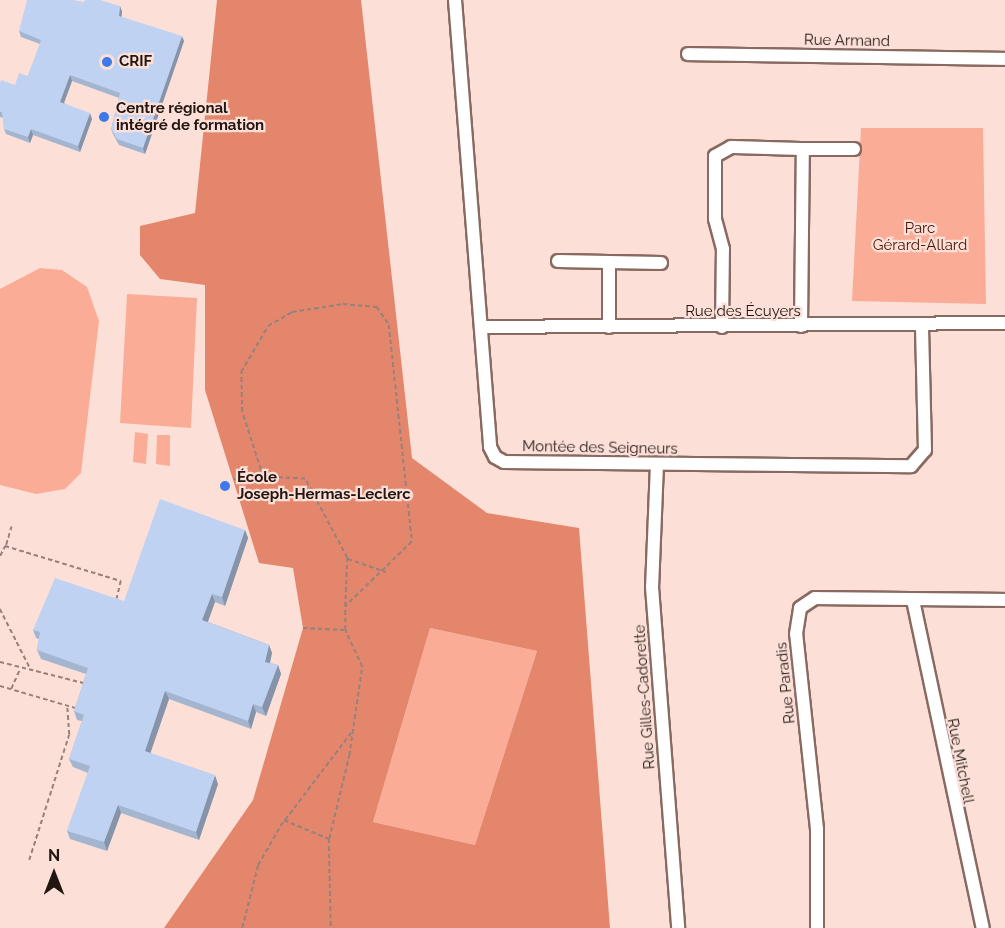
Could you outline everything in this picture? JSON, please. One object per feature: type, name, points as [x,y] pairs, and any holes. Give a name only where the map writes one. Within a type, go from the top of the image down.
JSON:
[{"type":"street","name":"Montée des Seigneurs","points":[[455,0],[495,457],[504,462],[911,466],[925,450],[922,326]]},
{"type":"street","name":"Rue Armand","points":[[688,54],[1005,59]]},
{"type":"street","points":[[722,327],[723,249],[716,219],[716,156],[725,147],[854,149]]},
{"type":"street","points":[[801,326],[803,148]]},
{"type":"street","points":[[558,261],[661,263]]},
{"type":"street","points":[[609,262],[609,327]]},
{"type":"street","name":"Rue des Écuyers","points":[[482,327],[922,326],[1005,323]]},
{"type":"street","name":"Rue Gilles-Cadorette","points":[[657,464],[653,610],[678,928]]},
{"type":"street","name":"Rue Paradis","points":[[817,928],[817,830],[796,634],[800,608],[815,598],[1005,600]]},
{"type":"street","name":"Rue Mitchell","points":[[913,600],[983,928]]},
{"type":"path","points":[[263,477],[242,412],[241,372],[252,348],[268,326],[292,312],[319,305],[377,307],[393,346],[412,542],[387,573],[345,607]]},
{"type":"path","points":[[233,479],[263,477],[305,479],[347,558],[345,630],[362,666],[353,730],[329,838],[331,928]]},
{"type":"path","points":[[0,561],[11,527]]},
{"type":"path","points":[[6,546],[121,581],[115,606]]},
{"type":"path","points":[[347,558],[387,573]]},
{"type":"path","points":[[0,609],[32,672]]},
{"type":"path","points":[[303,628],[345,630]]},
{"type":"path","points":[[0,662],[32,672],[89,684]]},
{"type":"path","points":[[11,689],[20,668]]},
{"type":"path","points":[[0,686],[80,710]]},
{"type":"path","points":[[29,860],[69,735],[67,706]]},
{"type":"path","points":[[242,928],[258,865],[284,820],[353,730]]},
{"type":"path","points":[[284,820],[329,838]]},
{"type":"green space","name":"Parc Gérard-Allard","points":[[861,128],[983,128],[986,304],[852,301]]},
{"type":"green space","points":[[40,268],[62,270],[87,287],[99,321],[81,473],[65,489],[36,494],[0,485],[0,289]]},
{"type":"green space","points":[[127,294],[197,298],[191,428],[120,423]]},
{"type":"green space","points":[[135,432],[148,434],[146,464],[133,462]]},
{"type":"green space","points":[[157,435],[170,435],[170,466],[156,464]]},
{"type":"green space","points":[[430,628],[537,651],[475,845],[373,822]]},
{"type":"shaded area","points":[[217,0],[361,0],[412,458],[487,513],[579,528],[610,928],[164,928],[253,800],[303,628],[293,568],[259,563],[205,390],[205,285],[160,279],[140,255],[140,226],[195,213]],"holes":[[[430,628],[537,651],[475,845],[373,822]]]},
{"type":"building","name":"CRIF","points":[[27,0],[84,2],[85,0],[100,0],[120,6],[119,16],[182,36],[143,148],[117,139],[111,129],[120,93],[70,75],[60,102],[90,113],[78,146],[31,129],[28,137],[4,129],[2,112],[0,112],[1,80],[15,85],[19,73],[28,76],[41,40],[19,31]]},
{"type":"building","name":"École Joseph-Hermas-Leclerc","points":[[160,499],[245,530],[222,597],[212,594],[202,620],[269,645],[265,662],[278,665],[262,707],[253,704],[248,721],[165,691],[145,751],[215,775],[196,832],[118,805],[104,842],[67,831],[90,766],[69,759],[84,715],[74,711],[88,668],[37,650],[40,632],[33,630],[55,578],[124,601]]},
{"type":"place","name":"CRIF","points":[[107,62]]},
{"type":"place","name":"Centre régional intégré de formation","points":[[104,117]]},
{"type":"place","name":"École Joseph-Hermas-Leclerc","points":[[225,486]]}]
